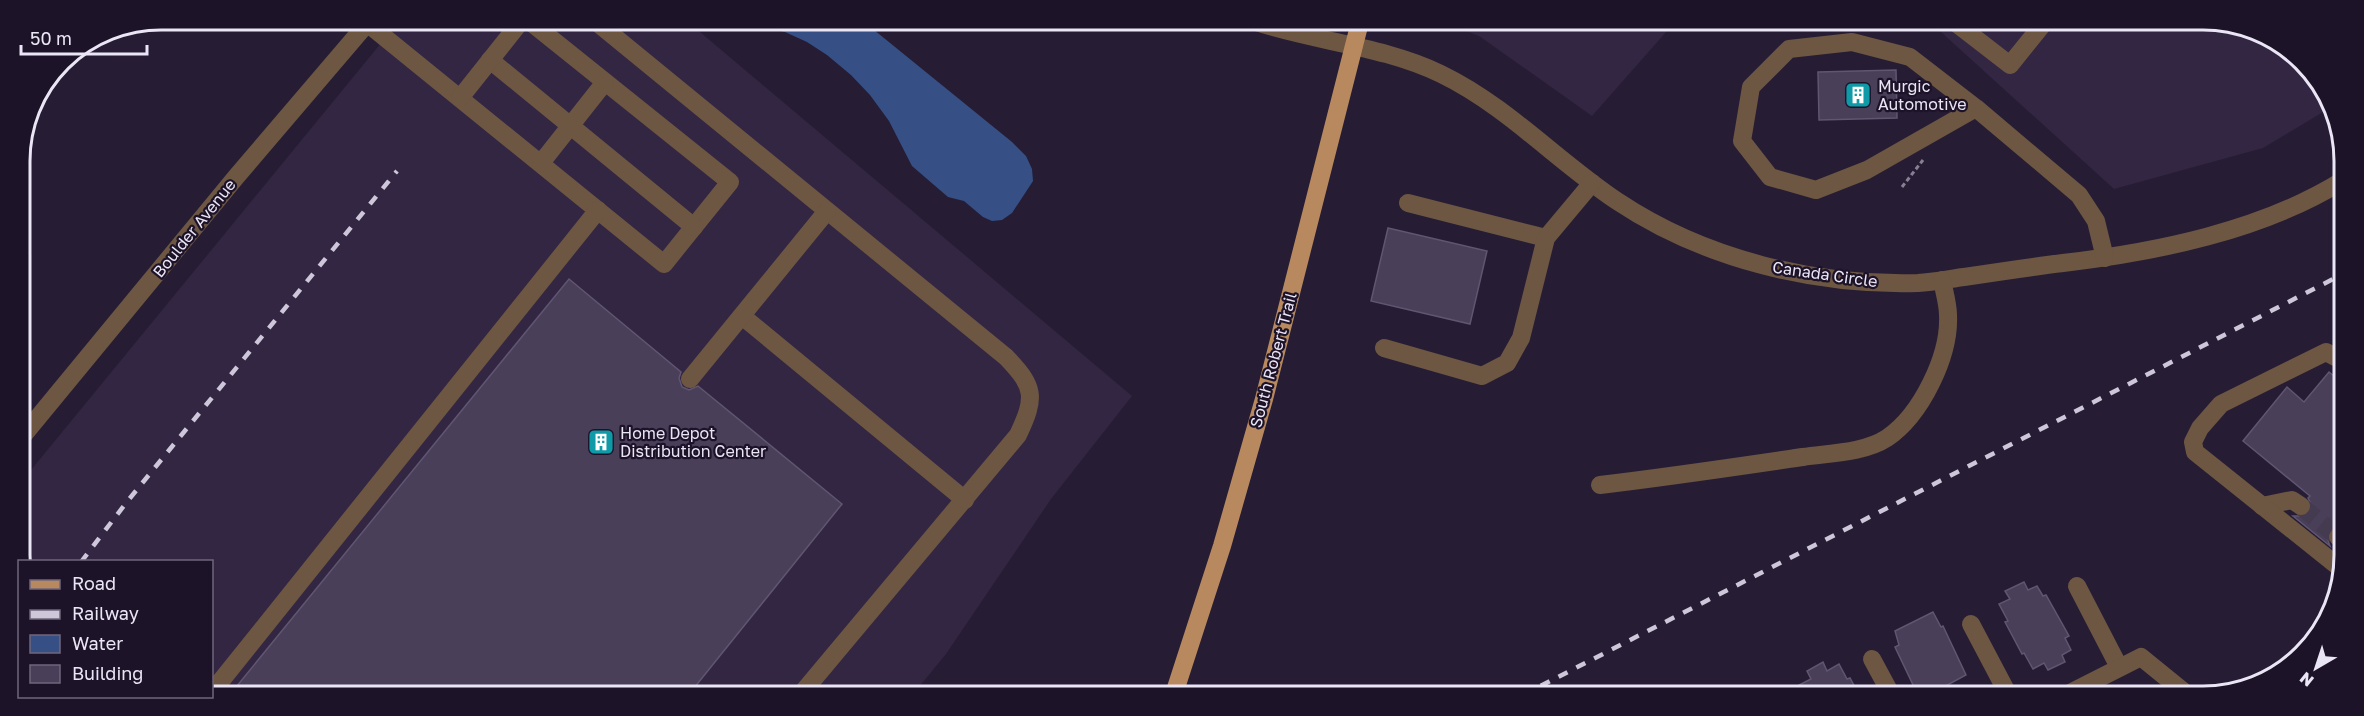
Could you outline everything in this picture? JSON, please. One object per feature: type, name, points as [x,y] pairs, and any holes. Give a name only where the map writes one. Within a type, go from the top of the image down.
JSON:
[{"type":"main road","name":"South Robert Trail","points":[[1177,686],[1216,567],[1263,399],[1358,30]]},
{"type":"street","name":"Boulder Avenue","points":[[30,427],[360,30]]},
{"type":"street","points":[[379,30],[664,264],[730,182],[540,30]]},
{"type":"street","points":[[460,98],[514,30]]},
{"type":"street","points":[[605,30],[1006,357],[1023,375],[1029,387],[1030,400],[1018,435],[808,686]]},
{"type":"street","points":[[1282,30],[1354,46]]},
{"type":"street","points":[[1965,30],[2010,65],[2038,30]]},
{"type":"street","points":[[1976,108],[1868,170],[1816,190],[1770,177],[1742,141],[1751,87],[1789,49],[1852,42],[1910,57],[1976,108],[2079,195],[2096,221],[2105,258]]},
{"type":"street","name":"Canada Circle","points":[[1354,46],[1413,62],[1458,83],[1487,101],[1593,183],[1643,217],[1669,231],[1739,258],[1796,272],[1865,282],[1920,283],[2105,258],[2202,237],[2274,216],[2334,185]]},
{"type":"street","points":[[490,60],[694,227]]},
{"type":"street","points":[[541,163],[605,82]]},
{"type":"street","points":[[1384,348],[1482,376],[1507,363],[1521,338],[1546,238],[1593,183]]},
{"type":"street","points":[[1408,203],[1546,238]]},
{"type":"street","points":[[217,686],[598,210]]},
{"type":"street","points":[[690,379],[827,211]]},
{"type":"street","points":[[1600,485],[1696,474],[1845,451],[1870,446],[1887,438],[1904,422],[1921,400],[1935,376],[1946,343],[1948,315],[1942,280]]},
{"type":"street","points":[[742,316],[965,500]]},
{"type":"street","points":[[2334,356],[2326,352],[2221,404],[2200,428],[2193,442],[2196,452],[2334,563]]},
{"type":"street","points":[[2262,506],[2292,500],[2301,506]]},
{"type":"street","points":[[2077,586],[2119,667]]},
{"type":"street","points":[[1971,624],[2004,686]]},
{"type":"street","points":[[2083,686],[2141,657],[2177,686]]},
{"type":"street","points":[[1872,659],[1887,686]]},
{"type":"shaded area","points":[[392,30],[698,30],[1132,396],[1051,499],[946,654],[920,686],[213,686],[213,560],[30,560],[30,471]]},
{"type":"shaded area","points":[[1464,30],[1668,30],[1592,116],[1479,36]]},
{"type":"shaded area","points":[[1938,30],[2203,30],[2237,34],[2268,48],[2296,68],[2307,81],[2324,111],[2263,148],[2114,189]]},
{"type":"water","points":[[776,30],[874,30],[1012,142],[1026,156],[1032,169],[1033,181],[1012,213],[1002,220],[992,221],[983,217],[964,201],[948,197],[912,166],[889,121],[870,95],[851,75],[827,55],[785,32]]},
{"type":"building","name":"Murgic Automotive","points":[[1896,70],[1897,118],[1819,120],[1818,72]]},
{"type":"building","points":[[1388,228],[1487,251],[1470,324],[1371,301]]},
{"type":"building","name":"Home Depot Distribution Center","points":[[569,279],[681,372],[679,378],[682,387],[689,390],[698,386],[842,504],[696,686],[237,686]]},
{"type":"building","points":[[2329,372],[2334,376],[2334,527],[2328,533],[2330,546],[2293,516],[2305,516],[2310,513],[2312,506],[2308,498],[2310,496],[2243,441],[2287,387],[2304,402]]},
{"type":"building","points":[[2024,582],[2028,590],[2037,586],[2043,596],[2046,595],[2069,636],[2065,638],[2071,650],[2062,655],[2065,662],[2048,670],[2044,663],[2033,669],[2005,622],[2008,621],[1999,604],[2010,599],[2005,591]]},
{"type":"building","points":[[1933,612],[1941,627],[1943,626],[1966,675],[1946,686],[1914,686],[1895,647],[1899,645],[1895,631]]},
{"type":"building","points":[[1823,662],[1827,671],[1839,664],[1847,679],[1850,678],[1854,686],[1800,686],[1811,679],[1807,671]]},
{"type":"tunnel","points":[[2301,506],[2334,534]]},
{"type":"railway","points":[[83,560],[126,503],[397,171]]},
{"type":"railway","points":[[1541,686],[2334,279]]},
{"type":"place","name":"Murgic Automotive","points":[[1858,95]]},
{"type":"place","name":"Home Depot Distribution Center","points":[[601,442]]}]
